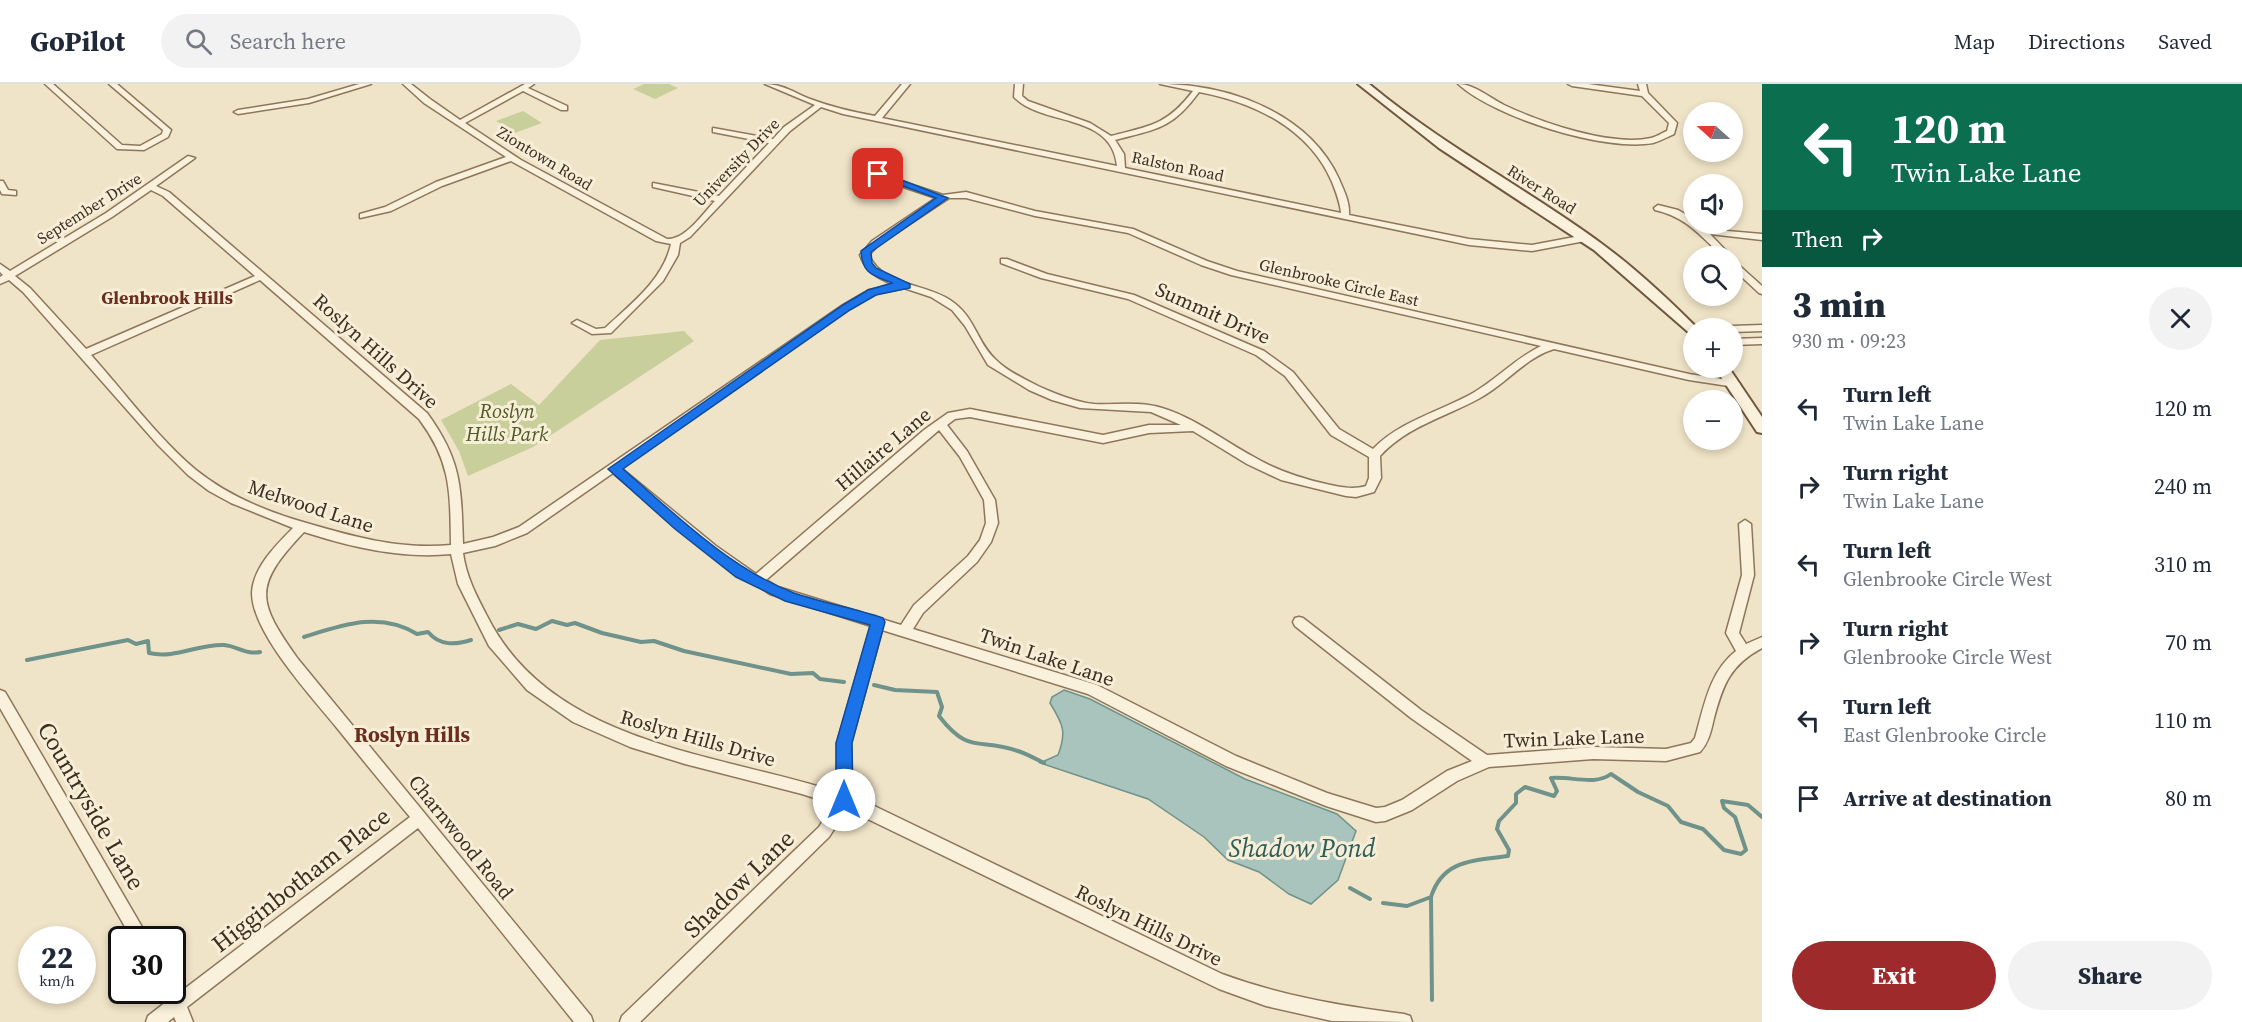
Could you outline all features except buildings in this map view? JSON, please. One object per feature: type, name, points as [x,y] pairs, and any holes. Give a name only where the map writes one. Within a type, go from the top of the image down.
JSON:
[{"type":"main road","name":"River Road","points":[[1363,84],[1454,154],[1585,238],[1643,284],[1683,322]]},
{"type":"main road","points":[[1730,378],[1762,428]]},
{"type":"street","points":[[49,84],[120,147],[141,148],[162,138],[167,130],[113,84]]},
{"type":"street","points":[[238,112],[309,101],[367,84]]},
{"type":"street","name":"Ziontown Road","points":[[407,84],[511,158],[648,234],[665,241],[676,242]]},
{"type":"street","name":"Ralston Road","points":[[770,84],[820,105],[877,119],[1510,248],[1543,247],[1585,238]]},
{"type":"street","points":[[877,119],[906,84]]},
{"type":"street","points":[[1019,84],[1018,97],[1025,103],[1084,124],[1112,138],[1119,147],[1121,170]]},
{"type":"street","points":[[1164,84],[1251,102],[1281,118],[1324,158],[1345,206],[1345,216]]},
{"type":"street","points":[[1462,84],[1497,105],[1551,126],[1628,142],[1660,140],[1672,131],[1673,123],[1668,116],[1644,94],[1572,84]]},
{"type":"street","points":[[1642,84],[1644,94]]},
{"type":"street","points":[[460,123],[527,86],[564,108]]},
{"type":"street","points":[[1112,138],[1168,124],[1184,109],[1197,90]]},
{"type":"street","name":"University Drive","points":[[676,242],[687,235],[719,199],[797,121],[820,105]]},
{"type":"street","points":[[716,130],[775,142]]},
{"type":"street","name":"September Drive","points":[[3,275],[151,187],[191,158]]},
{"type":"street","points":[[363,216],[388,210],[439,184],[511,158]]},
{"type":"street","points":[[868,172],[944,198]]},
{"type":"street","points":[[0,183],[5,192],[13,194]]},
{"type":"street","points":[[656,185],[719,199]]},
{"type":"street","name":"Roslyn Hills Drive","points":[[151,187],[166,194],[262,276],[411,404],[432,428],[444,451],[454,485],[457,506],[455,550],[464,584],[478,619],[497,649],[518,673],[570,715],[646,748],[844,800],[1219,981],[1268,1000],[1297,1008],[1404,1022]]},
{"type":"street","name":"Glenbrooke Circle East","points":[[944,198],[966,195],[1022,210],[1130,231],[1204,263],[1234,273],[1689,377],[1735,384]]},
{"type":"street","points":[[944,198],[866,251],[867,264],[873,270],[906,286],[935,295],[957,308],[971,324],[992,364],[1050,396],[1092,407],[1148,408],[1176,418],[1267,470],[1346,492],[1365,492],[1373,486],[1374,455],[1411,428],[1439,411],[1480,393],[1540,350],[1554,346]]},
{"type":"street","points":[[1658,208],[1683,217]]},
{"type":"street","points":[[1705,234],[1717,246]]},
{"type":"street","points":[[1732,234],[1762,237]]},
{"type":"street","points":[[577,323],[595,332],[608,331],[666,272],[673,259],[676,242]]},
{"type":"street","name":"Summit Drive","points":[[1004,261],[1044,276],[1131,297],[1260,352],[1289,374],[1335,432],[1374,455]]},
{"type":"street","points":[[1743,273],[1762,291]]},
{"type":"street","name":"Melwood Lane","points":[[3,275],[32,296],[159,438],[203,481],[234,500],[302,526],[376,547],[431,552],[455,550],[493,543],[523,530],[615,469]]},
{"type":"street","points":[[84,354],[262,276]]},
{"type":"street","points":[[615,469],[846,307],[872,292],[894,286],[906,286]]},
{"type":"street","points":[[1743,329],[1762,328]]},
{"type":"street","points":[[1743,342],[1762,341]]},
{"type":"street","name":"Hillaire Lane","points":[[756,581],[955,414],[970,412],[1043,425],[1098,439],[1113,439],[1149,429],[1190,428],[1199,430]]},
{"type":"street","points":[[905,630],[922,603],[976,555],[985,542],[994,518],[989,494],[940,425]]},
{"type":"street","name":"Twin Lake Lane","points":[[615,469],[680,526],[756,581],[807,603],[905,630],[1092,690],[1231,761],[1364,812],[1376,814],[1392,812],[1452,776],[1485,762],[1552,755],[1666,755],[1695,748],[1701,741],[1717,682],[1744,653],[1762,642]]},
{"type":"street","points":[[1744,653],[1732,633],[1748,575],[1745,525]]},
{"type":"street","name":"Charnwood Road","points":[[302,526],[271,560],[261,577],[256,596],[261,614],[293,663],[585,1022]]},
{"type":"street","points":[[844,800],[844,743],[878,622]]},
{"type":"street","points":[[1299,622],[1416,714],[1485,762]]},
{"type":"street","name":"Countryside Lane","points":[[0,696],[133,926]]},
{"type":"street","name":"Shadow Lane","points":[[628,1022],[824,832],[844,800]]},
{"type":"street","name":"Higginbotham Place","points":[[186,989],[420,819]]},
{"type":"street","name":"Higginbotham Place","points":[[154,1022],[168,1004]]},
{"type":"street","points":[[176,1004],[185,1022]]},
{"type":"green space","points":[[644,84],[669,84],[678,88],[655,99],[633,89]]},
{"type":"green space","points":[[523,111],[542,123],[515,133],[496,121]]},
{"type":"green space","name":"Roslyn Hills Park","points":[[684,331],[694,341],[533,447],[468,476],[459,451],[441,420],[511,384],[539,405],[600,340]]},
{"type":"water","name":"Shadow Pond","points":[[1064,690],[1090,699],[1245,779],[1337,814],[1356,831],[1338,880],[1311,904],[1289,894],[1259,872],[1228,860],[1204,837],[1148,799],[1040,763],[1058,755],[1061,747],[1062,728],[1050,703],[1052,697]]},
{"type":"waterway","points":[[499,630],[518,624],[536,629],[552,621],[567,625],[575,623],[602,633],[641,642],[654,641],[684,651],[791,674],[813,673],[820,679],[844,682]]},
{"type":"waterway","points":[[304,637],[332,628],[361,622],[375,622],[389,623],[417,634],[428,632],[438,640],[448,643],[471,640]]},
{"type":"waterway","points":[[27,660],[128,640],[136,644],[148,641],[149,653],[159,654],[177,653],[214,645],[260,652]]},
{"type":"waterway","points":[[874,685],[895,690],[937,692],[942,707],[939,716],[959,736],[967,741],[1018,751],[1044,763]]},
{"type":"waterway","points":[[1431,897],[1443,875],[1461,864],[1508,856],[1509,850],[1497,829],[1499,821],[1516,803],[1516,794],[1525,787],[1554,796],[1557,791],[1551,778],[1590,780],[1605,778],[1611,774],[1638,792],[1668,806],[1681,822],[1703,829],[1724,850],[1741,854],[1746,850],[1735,817],[1724,808],[1722,801],[1748,805],[1762,817]]},
{"type":"waterway","points":[[1350,888],[1370,899]]},
{"type":"waterway","points":[[1383,903],[1407,906],[1431,897]]},
{"type":"waterway","points":[[1431,897],[1432,1000]]},
{"type":"district","name":"Glenbrook Hills","points":[[167,298]]},
{"type":"district","name":"Roslyn Hills","points":[[412,735]]},
{"type":"route","points":[[844,800],[846,779],[843,761],[848,722],[878,622],[790,597],[741,573],[680,526],[615,469],[846,307],[872,292],[894,286],[906,286],[873,270],[867,264],[864,255],[875,243],[944,198],[878,174]]}]
